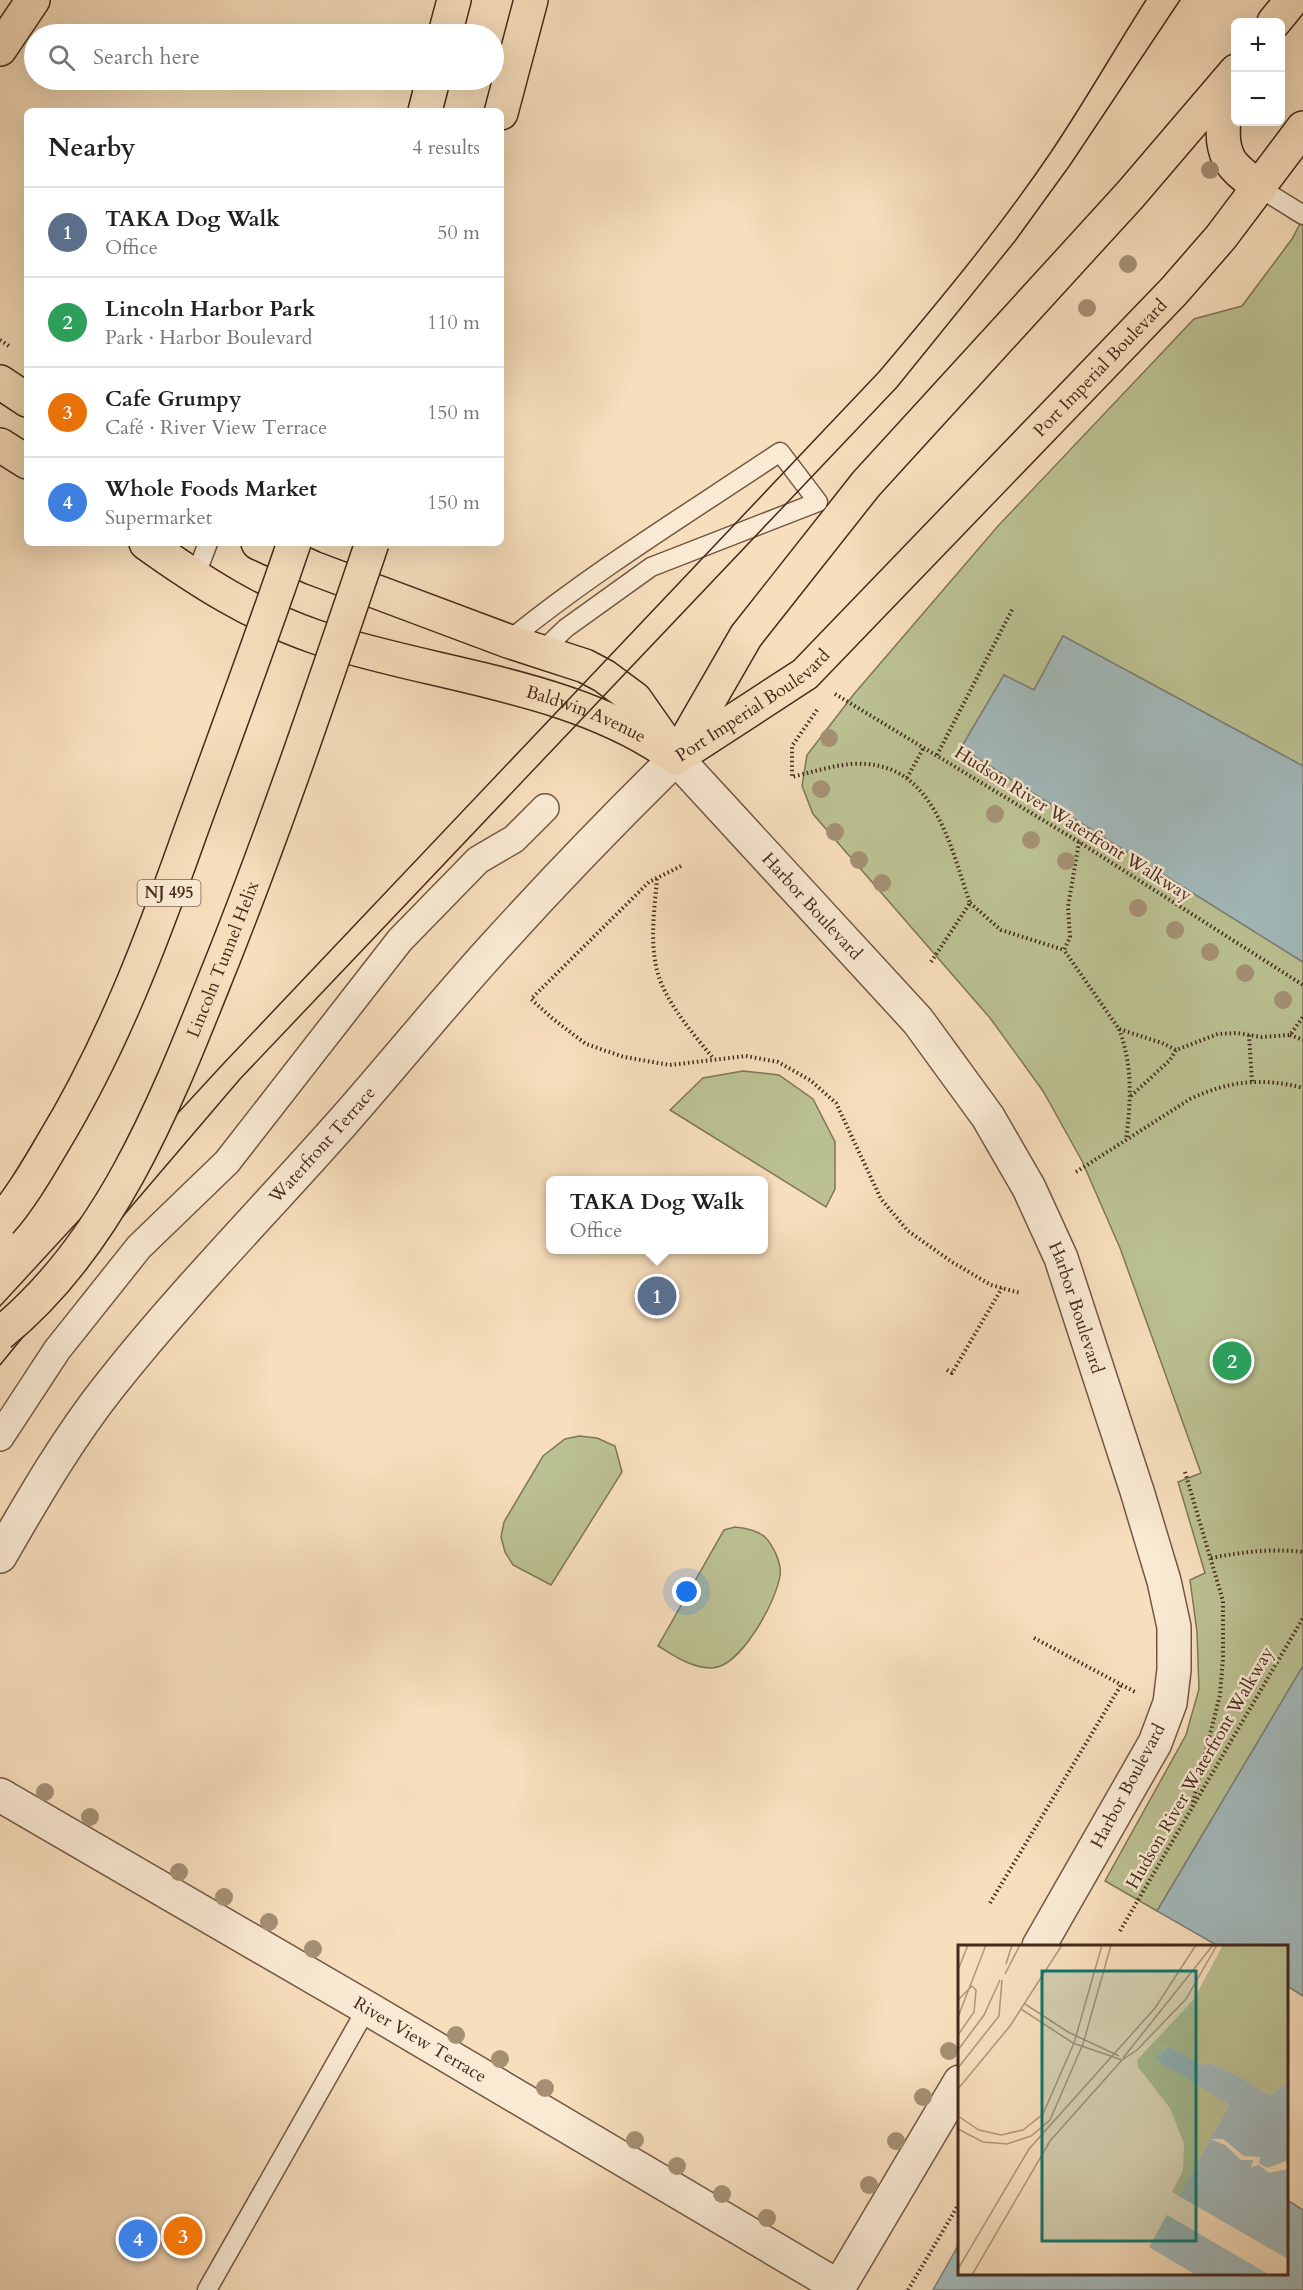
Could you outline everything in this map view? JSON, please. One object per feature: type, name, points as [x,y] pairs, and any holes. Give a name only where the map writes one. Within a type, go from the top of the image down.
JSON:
[{"type":"main road","points":[[0,49],[33,0]]},
{"type":"main road","points":[[448,24],[454,0]]},
{"type":"main road","points":[[504,100],[531,0]]},
{"type":"main road","points":[[1277,18],[1292,0]]},
{"type":"main road","name":"Port Imperial Boulevard","points":[[676,758],[746,636],[866,484],[1130,195],[1234,72]]},
{"type":"main road","points":[[1235,72],[1226,111],[1224,146],[1230,161],[1260,188]]},
{"type":"main road","name":"Port Imperial Boulevard","points":[[676,758],[805,674],[1174,291],[1260,188],[1303,128]]},
{"type":"main road","points":[[0,382],[24,398]]},
{"type":"main road","points":[[0,445],[24,460]]},
{"type":"main road","name":"Baldwin Avenue","points":[[150,546],[230,598],[287,626],[383,656],[560,701],[628,728],[652,740],[676,758]]},
{"type":"main road","name":"Baldwin Avenue","points":[[265,546],[313,568],[508,641],[585,666],[625,690],[635,699],[676,758]]},
{"type":"main road","name":"NJ 495","points":[[0,1222],[28,1185],[78,1102],[137,976],[169,894],[293,546]]},
{"type":"main road","name":"Lincoln Tunnel Helix","points":[[0,1334],[42,1295],[96,1228],[157,1115],[199,1019],[258,872],[371,546]]},
{"type":"street","name":"Waterfront Terrace","points":[[0,1557],[69,1442],[111,1384],[198,1280],[342,1123],[496,945],[596,838],[676,758]]},
{"type":"street","name":"Harbor Boulevard","points":[[676,758],[918,1021],[961,1078],[1010,1152],[1040,1210],[1061,1258],[1157,1558],[1174,1627],[1173,1687],[1162,1729],[1040,1945]]},
{"type":"street","points":[[0,1437],[57,1350],[132,1256],[227,1162],[400,940],[478,860],[514,839],[545,808]]},
{"type":"street","name":"River View Terrace","points":[[0,1795],[367,2008],[838,2289]]},
{"type":"street","points":[[838,2289],[958,2085]]},
{"type":"lane","points":[[1260,188],[1303,215]]},
{"type":"lane","points":[[508,641],[536,618],[629,552],[780,452],[818,502],[651,567],[566,628],[541,652]]},
{"type":"lane","points":[[195,577],[207,546]]},
{"type":"lane","points":[[207,2290],[367,2008]]},
{"type":"path","name":"Hudson River Waterfront Walkway","points":[[1013,608],[937,755],[1079,842],[1303,985]]},
{"type":"path","points":[[831,691],[937,755]]},
{"type":"path","points":[[818,709],[792,746],[792,777],[835,766],[871,765],[889,769],[907,778],[921,791],[936,811],[946,834],[969,903],[1001,930],[1064,950],[1119,1029],[1126,1047],[1131,1096],[1126,1140]]},
{"type":"path","points":[[907,778],[924,747]]},
{"type":"path","points":[[1064,950],[1070,937],[1068,907],[1079,842]]},
{"type":"path","points":[[681,866],[650,882],[531,999],[586,1044],[624,1057],[670,1065],[746,1056],[778,1062],[810,1080],[836,1103],[880,1199],[908,1231],[951,1262],[991,1285],[1020,1293]]},
{"type":"path","points":[[658,879],[653,916],[654,953],[662,985],[685,1023],[714,1058]]},
{"type":"path","points":[[931,962],[969,903]]},
{"type":"path","points":[[1290,1035],[1303,1017]]},
{"type":"path","points":[[1119,1029],[1176,1050]]},
{"type":"path","points":[[1131,1096],[1170,1060],[1176,1050],[1218,1034],[1290,1035],[1303,1040]]},
{"type":"path","points":[[1249,1035],[1252,1082]]},
{"type":"path","points":[[1076,1172],[1190,1099],[1223,1085],[1262,1082],[1303,1088]]},
{"type":"path","points":[[947,1370],[951,1373],[1002,1288]]},
{"type":"path","points":[[1185,1472],[1223,1601],[1223,1658],[1220,1695],[1190,1813]]},
{"type":"path","points":[[1211,1558],[1248,1551],[1282,1549],[1303,1552]]},
{"type":"path","name":"Hudson River Waterfront Walkway","points":[[1120,1931],[1303,1618]]},
{"type":"path","points":[[1034,1638],[1142,1696]]},
{"type":"path","points":[[990,1903],[1121,1685]]},
{"type":"path","points":[[908,2290],[958,2205]]},
{"type":"green space","points":[[1303,218],[1303,766],[1063,636],[1034,690],[1004,675],[961,748],[1303,962],[1303,1666],[1157,1911],[1105,1881],[1186,1735],[1199,1689],[1197,1632],[1190,1580],[1205,1573],[1178,1482],[1201,1473],[1120,1248],[1082,1161],[1043,1091],[990,1018],[813,814],[802,786],[807,755],[854,694],[998,526],[1194,319],[1242,306],[1292,239]]},
{"type":"green space","points":[[743,1071],[779,1075],[813,1099],[835,1142],[835,1189],[826,1207],[670,1110],[703,1078]]},
{"type":"green space","points":[[579,1436],[597,1438],[615,1446],[622,1472],[551,1585],[513,1565],[505,1552],[501,1537],[504,1522],[543,1456],[565,1439]]},
{"type":"green space","points":[[735,1527],[755,1531],[768,1540],[780,1566],[777,1586],[756,1630],[734,1657],[723,1665],[712,1668],[697,1666],[658,1646],[724,1530]]},
{"type":"water","points":[[1063,636],[1303,766],[1303,962],[961,748],[1004,675],[1034,690]]},
{"type":"water","points":[[1303,1666],[1303,1996],[1288,1987],[1288,1945],[1216,1945],[1157,1911]]},
{"type":"water","points":[[1288,2201],[1303,2210],[1303,2290],[933,2290],[958,2246],[958,2275],[1288,2275]]},
{"type":"tram line","points":[[0,1306],[224,1063],[879,372],[1011,209],[1075,115],[1146,0]]},
{"type":"tram line","points":[[0,1365],[89,1256],[240,1079],[897,387],[1015,241],[1070,165],[1180,0]]},
{"type":"place","name":"TAKA Dog Walk","points":[[657,1296]]},
{"type":"place","name":"Lincoln Harbor Park","points":[[1232,1361]]},
{"type":"place","name":"Cafe Grumpy","points":[[183,2236]]},
{"type":"place","name":"Whole Foods Market","points":[[138,2239]]}]
